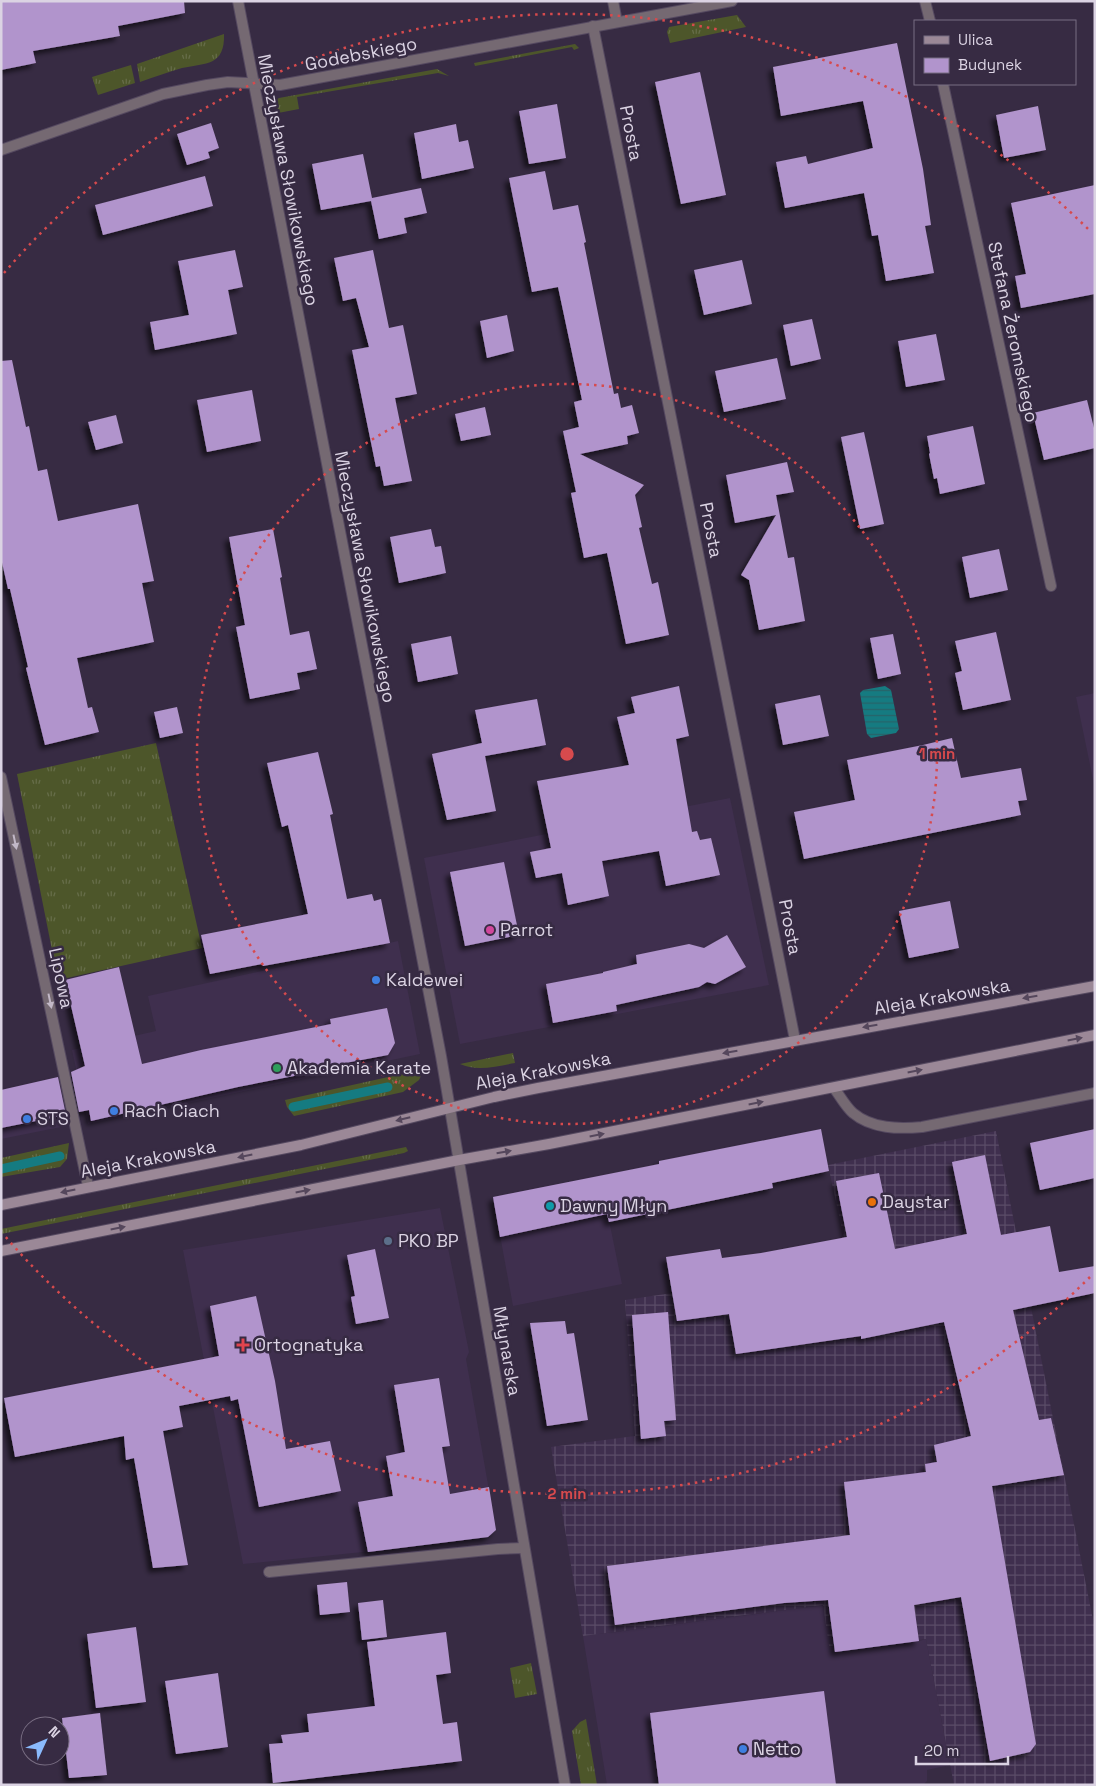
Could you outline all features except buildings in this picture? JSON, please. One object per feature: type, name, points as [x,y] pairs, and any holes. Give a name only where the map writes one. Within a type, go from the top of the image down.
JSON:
[{"type":"main road","name":"Aleja Krakowska","points":[[1,1204],[300,1145],[450,1107],[564,1083],[1095,986]]},
{"type":"main road","points":[[1,1251],[1095,1035]]},
{"type":"street","name":"Mieczysława Słowikowskiego","points":[[238,1],[459,1160]]},
{"type":"street","points":[[613,1],[617,22]]},
{"type":"street","name":"Godebskiego","points":[[1,150],[163,94],[216,83],[236,82],[280,85],[732,1]]},
{"type":"street","points":[[925,1],[930,20]]},
{"type":"street","name":"Prosta","points":[[593,26],[795,1040]]},
{"type":"street","name":"Stefana Żeromskiego","points":[[943,85],[1051,586]]},
{"type":"street","name":"Lipowa","points":[[1,777],[88,1186]]},
{"type":"street","points":[[834,1088],[853,1113],[871,1124],[902,1129],[922,1127],[1095,1093]]},
{"type":"street","name":"Młynarska","points":[[459,1160],[565,1785]]},
{"type":"street","points":[[270,1572],[524,1548]]},
{"type":"shaded area","points":[[885,686],[891,690],[899,729],[896,733],[871,738],[867,734],[860,693],[863,690]]},
{"type":"shaded area","points":[[1095,693],[1095,789],[1076,697]]},
{"type":"shaded area","points":[[730,798],[769,985],[460,1044],[424,858]]},
{"type":"shaded area","points":[[398,941],[420,1054],[88,1124],[72,1050],[156,1031],[148,996]]},
{"type":"shaded area","points":[[55,1078],[62,1116],[60,1117],[61,1127],[1,1139],[1,1090]]},
{"type":"shaded area","points":[[996,1131],[1095,1630],[1095,1785],[954,1785],[926,1639],[830,1652],[823,1605],[583,1636],[551,1447],[635,1436],[625,1300],[672,1293],[844,1238],[828,1165]]},
{"type":"shaded area","points":[[600,1176],[622,1284],[513,1306],[493,1197]]},
{"type":"shaded area","points":[[440,1208],[469,1352],[466,1359],[496,1530],[373,1551],[243,1564],[183,1250]]},
{"type":"shaded area","points":[[824,1605],[919,1641],[926,1639],[950,1765],[927,1770],[927,1781],[923,1785],[607,1785],[583,1636]]},
{"type":"green space","points":[[737,15],[746,27],[670,43],[667,32],[669,27]]},
{"type":"green space","points":[[224,34],[221,52],[212,61],[182,68],[140,82],[137,64]]},
{"type":"green space","points":[[575,44],[579,48],[574,50],[572,47],[475,66],[474,63]]},
{"type":"green space","points":[[131,65],[135,83],[98,95],[92,77]]},
{"type":"green space","points":[[437,69],[449,76],[438,73],[297,97],[299,109],[278,113],[276,100],[279,98]]},
{"type":"green space","points":[[156,743],[202,948],[58,980],[17,774]]},
{"type":"green space","points":[[513,1053],[515,1063],[480,1068],[460,1064]]},
{"type":"green space","points":[[424,1069],[419,1080],[403,1092],[294,1116],[287,1107],[285,1100]]},
{"type":"green space","points":[[69,1143],[67,1159],[60,1167],[1,1177],[1,1158]]},
{"type":"green space","points":[[406,1147],[408,1151],[404,1153],[1,1234],[1,1229]]},
{"type":"green space","points":[[531,1663],[537,1694],[515,1698],[510,1668]]},
{"type":"green space","points":[[586,1719],[597,1785],[581,1785],[572,1731],[580,1722]]},
{"type":"waterway","points":[[293,1107],[388,1087]]},
{"type":"waterway","points":[[1,1169],[60,1156]]},
{"type":"place","name":"Parrot","points":[[490,930]]},
{"type":"place","name":"Kaldewei","points":[[376,980]]},
{"type":"place","name":"Akademia Karate","points":[[277,1068]]},
{"type":"place","name":"Rach Ciach","points":[[114,1111]]},
{"type":"place","name":"STS","points":[[27,1119]]},
{"type":"place","name":"Daystar","points":[[872,1202]]},
{"type":"place","name":"Dawny Młyn","points":[[550,1206]]},
{"type":"place","name":"PKO BP","points":[[388,1241]]},
{"type":"place","name":"Ortognatyka","points":[[243,1345]]},
{"type":"place","name":"Netto","points":[[743,1749]]}]
